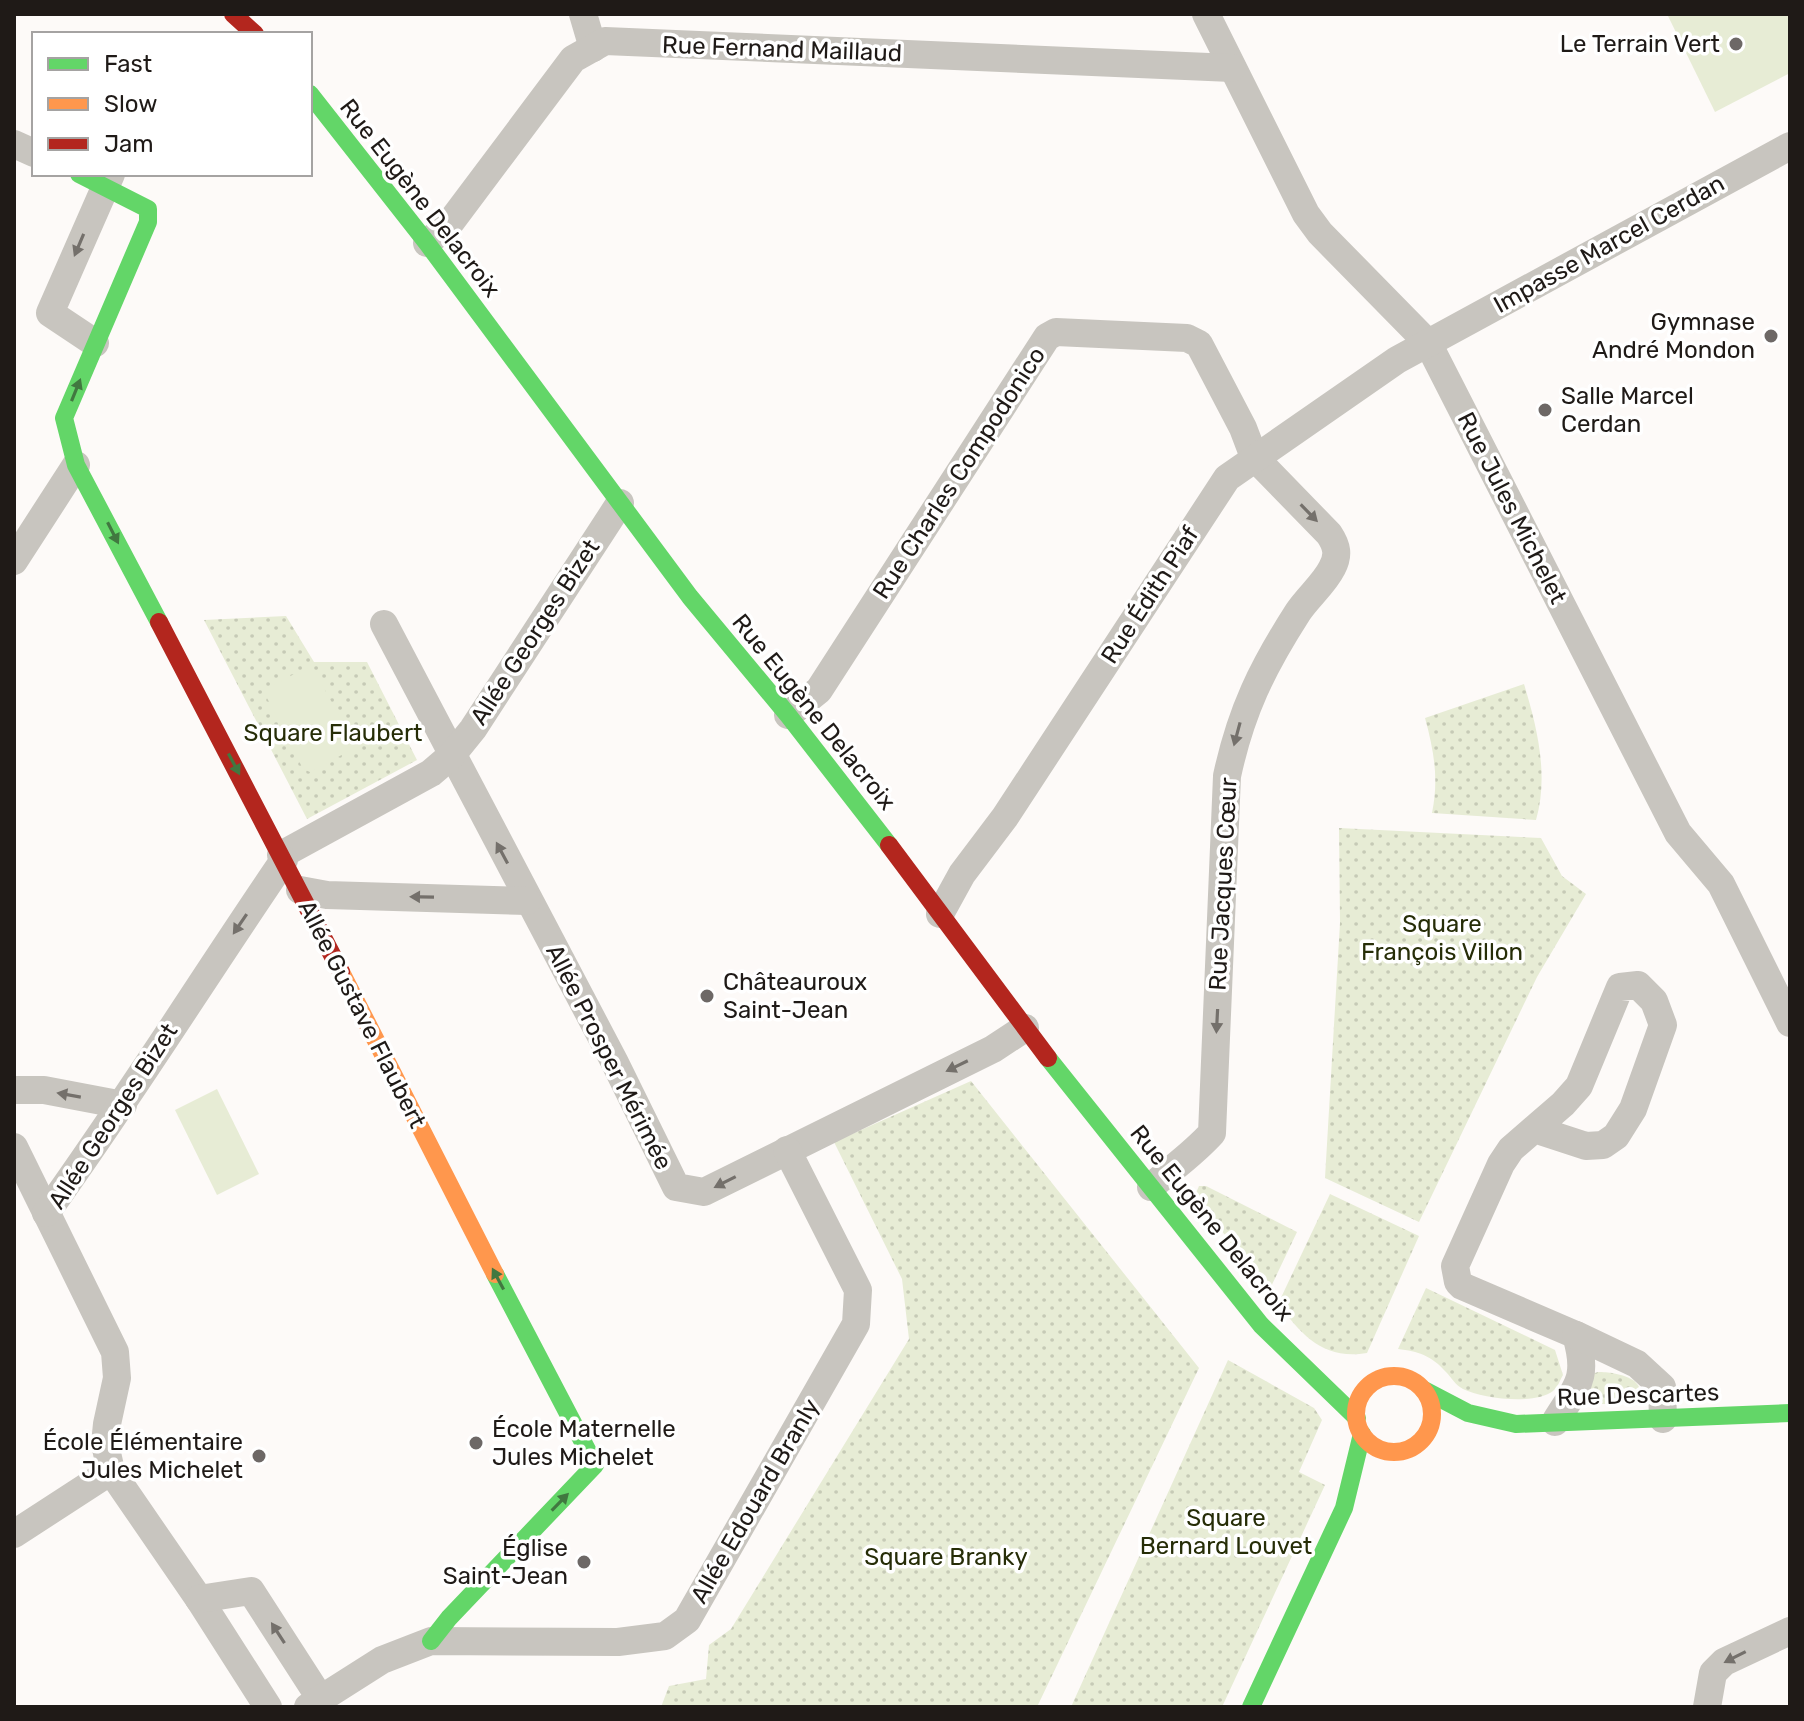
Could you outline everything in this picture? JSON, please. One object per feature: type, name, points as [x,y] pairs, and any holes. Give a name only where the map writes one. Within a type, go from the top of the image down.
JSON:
[{"type":"street","points":[[233,14],[253,32]]},
{"type":"street","points":[[427,243],[450,223],[573,59],[593,48],[583,14]]},
{"type":"street","name":"Rue Jules Michelet","points":[[1206,14],[1306,214],[1320,233],[1428,343],[1678,833],[1721,884],[1790,1023]]},
{"type":"street","name":"Rue Fernand Maillaud","points":[[593,48],[605,41],[1232,68]]},
{"type":"street","name":"Rue Eugène Delacroix","points":[[312,97],[427,243],[690,597],[788,715],[1025,1028],[1261,1325],[1360,1426]]},
{"type":"street","name":"Impasse Marcel Cerdan","points":[[1428,343],[1790,146]]},
{"type":"street","name":"Allée Gustave Flaubert","points":[[95,343],[50,313],[98,178],[148,209],[148,222],[64,418],[76,465],[300,890],[443,1174],[595,1465],[449,1618],[431,1641]]},
{"type":"street","name":"Rue Charles Compodonico","points":[[788,715],[819,690],[1047,337],[1056,332],[1187,338],[1199,344],[1243,428],[1254,457]]},
{"type":"street","name":"Rue Édith Piaf","points":[[940,914],[962,874],[1005,817],[1227,478],[1397,360],[1428,343]]},
{"type":"street","name":"Rue Jacques Cœur","points":[[1151,1187],[1171,1168],[1190,1157],[1212,1133],[1227,776],[1237,730],[1251,693],[1280,639],[1331,570],[1337,555],[1336,544],[1329,534],[1254,457]]},
{"type":"street","points":[[14,561],[76,465]]},
{"type":"street","name":"Allée Georges Bizet","points":[[268,1707],[111,1471],[105,1444],[117,1378],[115,1352],[46,1213],[123,1105],[282,857],[431,773],[452,755],[473,729],[620,503]]},
{"type":"street","name":"Allée Prosper Mérimée","points":[[384,624],[527,901],[614,1061],[676,1187],[704,1192],[993,1049],[1025,1028]]},
{"type":"street","points":[[300,890],[327,895],[527,901]]},
{"type":"street","points":[[1534,1129],[1586,1146],[1603,1145],[1616,1136],[1633,1109],[1663,1025],[1654,1001],[1638,985],[1620,987],[1579,1086],[1511,1149],[1501,1164],[1455,1266],[1455,1273],[1462,1286],[1637,1364],[1662,1387],[1663,1419]]},
{"type":"street","points":[[14,1090],[44,1090],[123,1105]]},
{"type":"street","points":[[14,1147],[23,1186],[46,1213]]},
{"type":"street","name":"Allée Edouard Branly","points":[[314,1703],[382,1660],[431,1641],[618,1642],[665,1636],[687,1620],[856,1324],[858,1290],[787,1150]]},
{"type":"street","points":[[1555,1422],[1579,1383],[1583,1360],[1576,1335]]},
{"type":"street","name":"Rue Eugène Delacroix","points":[[1287,1353],[1328,1371],[1359,1378]]},
{"type":"street","points":[[1251,1707],[1344,1508],[1360,1426],[1357,1404],[1364,1391],[1359,1378],[1403,1377],[1418,1384],[1430,1402],[1432,1415],[1423,1439],[1384,1461],[1344,1508]]},
{"type":"street","name":"Rue Descartes","points":[[1424,1390],[1468,1414],[1489,1421],[1516,1424],[1790,1413]]},
{"type":"street","name":"Rue Descartes","points":[[1466,1430],[1489,1421]]},
{"type":"street","points":[[1360,1426],[1372,1444],[1385,1451],[1399,1451]]},
{"type":"street","points":[[1423,1439],[1443,1436]]},
{"type":"street","points":[[14,1534],[111,1471]]},
{"type":"street","points":[[199,1599],[251,1591],[314,1703]]},
{"type":"street","points":[[1707,1707],[1713,1673],[1724,1662],[1790,1631]]},
{"type":"green space","name":"Le Terrain Vert","points":[[1667,14],[1790,14],[1790,73],[1715,112]]},
{"type":"green space","name":"Square Flaubert","points":[[286,616],[314,662],[367,662],[417,760],[307,819],[204,620]]},
{"type":"green space","points":[[305,668],[314,670],[353,741],[351,750],[310,772],[303,769],[266,696],[267,689]]},
{"type":"green space","points":[[1524,684],[1540,751],[1541,786],[1536,820],[1432,813],[1434,765],[1425,718]]},
{"type":"green space","name":"Square François Villon","points":[[1339,828],[1541,838],[1562,876],[1586,894],[1537,977],[1419,1222],[1325,1178],[1340,923]]},
{"type":"green space","name":"Square Branky","points":[[971,1081],[1199,1368],[1037,1707],[661,1707],[669,1686],[706,1679],[709,1645],[731,1629],[909,1339],[902,1279],[834,1142]]},
{"type":"green space","points":[[217,1089],[259,1174],[217,1195],[175,1110]]},
{"type":"green space","points":[[1199,1186],[1206,1186],[1297,1232],[1268,1293],[1195,1195]]},
{"type":"green space","points":[[1330,1194],[1419,1236],[1367,1353],[1338,1353],[1315,1343],[1278,1304]]},
{"type":"green space","points":[[1426,1288],[1555,1350],[1563,1375],[1556,1388],[1534,1398],[1483,1396],[1460,1387],[1430,1358],[1398,1349]]},
{"type":"green space","name":"Square Bernard Louvet","points":[[1228,1360],[1314,1408],[1322,1420],[1299,1472],[1325,1485],[1222,1707],[1071,1707]]},
{"type":"green space","points":[[1614,1373],[1636,1383],[1639,1395],[1635,1404],[1590,1404],[1586,1398],[1592,1374]]},
{"type":"traffic: fast","points":[[312,97],[427,243],[690,597],[788,715],[889,845]]},
{"type":"traffic: fast","points":[[83,176],[148,209],[148,222],[64,418],[76,465],[159,622]]},
{"type":"traffic: fast","points":[[1048,1058],[1261,1325],[1357,1418]]},
{"type":"traffic: fast","points":[[431,1641],[449,1618],[595,1465],[495,1274]]},
{"type":"traffic: fast","points":[[1424,1390],[1468,1413],[1516,1424],[1790,1413]]},
{"type":"traffic: fast","points":[[1251,1707],[1344,1508],[1362,1434]]},
{"type":"traffic: slow","points":[[341,972],[495,1274]]},
{"type":"traffic: slow","points":[[1394,1376],[1408,1379],[1421,1387],[1429,1400],[1432,1414],[1429,1428],[1421,1441],[1408,1449],[1394,1452],[1380,1449],[1367,1441],[1359,1428],[1356,1414],[1359,1400],[1367,1387],[1380,1379],[1394,1376]]},
{"type":"traffic: jam","points":[[233,14],[253,32]]},
{"type":"traffic: jam","points":[[159,622],[341,972]]},
{"type":"traffic: jam","points":[[889,845],[1048,1058]]},
{"type":"place","name":"Le Terrain Vert","points":[[1736,44]]},
{"type":"place","name":"Gymnase André Mondon","points":[[1771,336]]},
{"type":"place","name":"Salle Marcel Cerdan","points":[[1545,410]]},
{"type":"place","name":"Châteauroux Saint-Jean","points":[[707,996]]},
{"type":"place","name":"École Maternelle Jules Michelet","points":[[476,1443]]},
{"type":"place","name":"École Élémentaire Jules Michelet","points":[[259,1456]]},
{"type":"place","name":"Église Saint-Jean","points":[[584,1562]]}]
